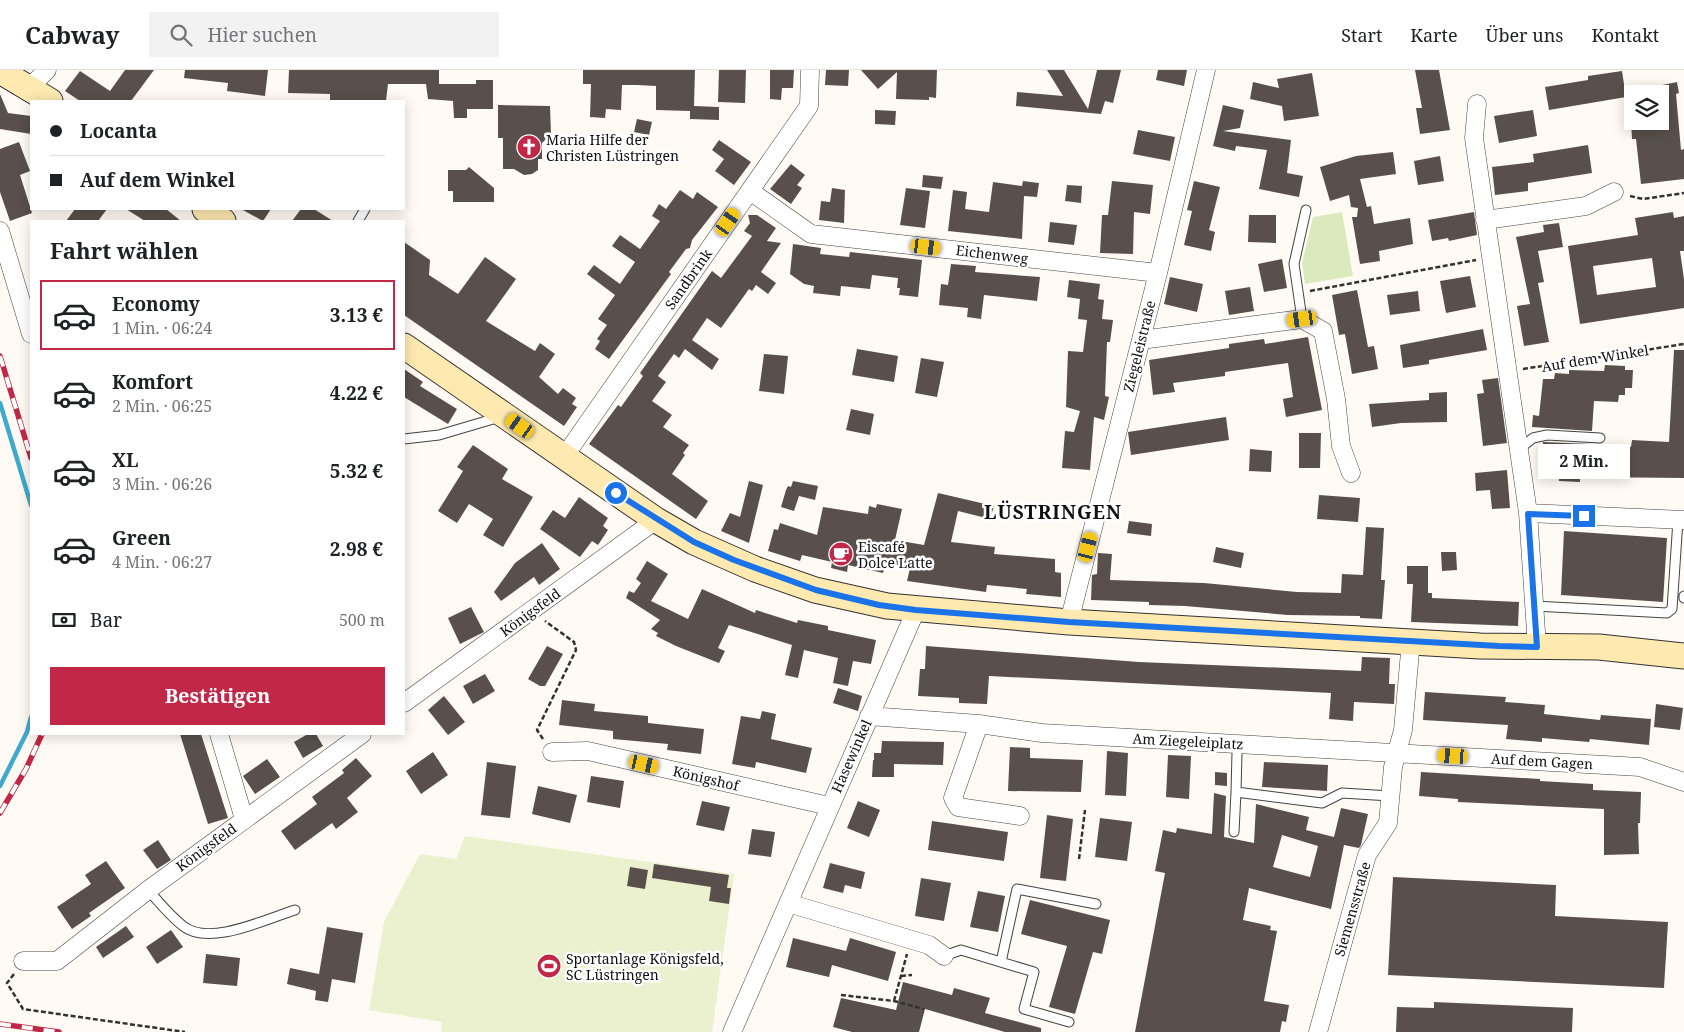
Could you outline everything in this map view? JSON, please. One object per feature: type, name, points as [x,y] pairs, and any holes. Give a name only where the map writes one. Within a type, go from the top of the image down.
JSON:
[{"type":"main road","points":[[0,71],[40,94]]},
{"type":"main road","points":[[206,210],[222,220]]},
{"type":"main road","points":[[405,347],[656,520],[694,542],[734,560],[816,590],[879,605],[916,610],[1069,622],[1537,647],[1599,647],[1684,656]]},
{"type":"street","points":[[40,94],[47,70]]},
{"type":"street","name":"Sandbrink","points":[[564,457],[809,106],[810,70]]},
{"type":"street","name":"Ziegeleistraße","points":[[1069,622],[1158,273],[1206,70]]},
{"type":"street","points":[[1476,104],[1474,138],[1506,372],[1528,514],[1537,647]]},
{"type":"street","name":"Eichenweg","points":[[750,191],[811,234],[1158,273]]},
{"type":"street","points":[[1485,220],[1586,206],[1614,192]]},
{"type":"street","points":[[0,231],[30,331]]},
{"type":"street","points":[[1141,340],[1302,319],[1323,331],[1336,399],[1341,446],[1351,472]]},
{"type":"street","points":[[1528,514],[1681,520]]},
{"type":"street","name":"Königsfeld","points":[[405,702],[656,520]]},
{"type":"street","name":"Hasewinkel","points":[[732,1032],[916,610]]},
{"type":"street","name":"Siemensstraße","points":[[1318,1032],[1367,855],[1388,824],[1393,767],[1403,730],[1411,641]]},
{"type":"street","name":"Am Ziegeleiplatz","points":[[869,716],[979,724],[1042,732],[1397,753]]},
{"type":"street","points":[[979,724],[953,798],[958,807],[1020,816]]},
{"type":"street","points":[[219,735],[244,818]]},
{"type":"street","name":"Königsfeld","points":[[23,961],[57,961],[244,818],[361,735]]},
{"type":"street","name":"Königshof","points":[[552,752],[588,751],[829,806]]},
{"type":"street","name":"Auf dem Gagen","points":[[1397,753],[1640,767],[1684,782]]},
{"type":"street","points":[[788,903],[929,945],[944,956]]},
{"type":"lane","points":[[1302,319],[1294,264],[1306,210]]},
{"type":"lane","points":[[405,438],[439,435],[505,416]]},
{"type":"lane","points":[[1518,450],[1534,438],[1547,434],[1600,438]]},
{"type":"lane","points":[[1534,606],[1667,613],[1672,609],[1681,520]]},
{"type":"lane","points":[[1234,832],[1237,753]]},
{"type":"lane","points":[[1236,792],[1322,803],[1342,793],[1390,796]]},
{"type":"lane","points":[[1001,962],[1017,889],[1096,904]]},
{"type":"lane","points":[[148,890],[184,927],[202,935],[221,933],[295,910]]},
{"type":"lane","points":[[944,956],[961,950],[1034,972],[1024,1009],[1069,1022]]},
{"type":"path","points":[[1614,192],[1643,199],[1684,193]]},
{"type":"path","points":[[1298,293],[1491,258]]},
{"type":"path","name":"Auf dem Winkel","points":[[1506,372],[1684,344]]},
{"type":"path","points":[[531,611],[574,642],[576,650],[537,730],[552,752]]},
{"type":"path","points":[[1079,859],[1085,810]]},
{"type":"path","points":[[894,1001],[911,939]]},
{"type":"path","points":[[23,961],[7,983],[23,1008],[186,1032]]},
{"type":"path","points":[[901,976],[912,975]]},
{"type":"path","points":[[842,994],[894,1001],[924,1009]]},
{"type":"green space","points":[[1342,212],[1353,276],[1305,284],[1302,263],[1313,217]]},
{"type":"green space","name":"Sportanlage Königsfeld, SC Lüstringen","points":[[465,836],[734,874],[712,1032],[441,1032],[442,1022],[369,1010],[384,922],[420,854],[456,859]]},
{"type":"building","points":[[125,70],[154,70],[132,100],[78,100],[65,91],[80,71],[110,91]]},
{"type":"building","points":[[185,70],[268,70],[265,96],[227,91],[228,83],[184,78]]},
{"type":"building","points":[[289,70],[439,70],[439,84],[476,84],[476,80],[493,80],[493,109],[467,109],[467,118],[454,118],[453,101],[428,99],[426,84],[388,84],[386,100],[330,100],[330,94],[288,93]]},
{"type":"building","points":[[583,70],[695,70],[694,106],[719,107],[719,120],[690,119],[690,111],[656,110],[656,86],[637,85],[622,85],[621,110],[606,109],[605,118],[590,117],[591,84],[583,84]]},
{"type":"building","points":[[719,70],[746,70],[745,103],[718,102]]},
{"type":"building","points":[[770,70],[794,70],[793,88],[782,88],[781,100],[770,99]]},
{"type":"building","points":[[826,70],[849,70],[848,86],[825,85]]},
{"type":"building","points":[[861,70],[937,70],[936,98],[929,97],[929,100],[896,99],[897,72],[878,89]]},
{"type":"building","points":[[1047,70],[1064,70],[1088,109],[1097,70],[1121,70],[1113,103],[1105,101],[1101,114],[1016,106],[1017,92],[1063,96]]},
{"type":"building","points":[[1158,70],[1187,70],[1184,86],[1156,80]]},
{"type":"building","points":[[1415,70],[1439,70],[1450,130],[1420,134],[1416,108],[1422,108]]},
{"type":"building","points":[[1622,71],[1624,97],[1549,110],[1545,87],[1588,80],[1588,76]]},
{"type":"building","points":[[1312,73],[1319,116],[1284,121],[1282,106],[1250,99],[1253,82],[1279,88],[1277,79]]},
{"type":"building","points":[[1677,82],[1679,93],[1676,94],[1681,150],[1684,149],[1684,179],[1641,184],[1636,139],[1632,139],[1632,130],[1669,130],[1669,85],[1662,85]]},
{"type":"building","points":[[0,94],[8,113],[30,116],[30,134],[0,129]]},
{"type":"building","points":[[498,105],[550,106],[551,134],[542,143],[542,159],[538,159],[538,170],[532,174],[524,175],[514,169],[503,169],[503,138],[498,138]]},
{"type":"building","points":[[1223,105],[1244,110],[1240,128],[1223,131],[1291,140],[1287,173],[1303,176],[1299,197],[1259,189],[1267,150],[1236,146],[1235,151],[1213,146]]},
{"type":"building","points":[[875,110],[896,111],[895,125],[875,124]]},
{"type":"building","points":[[1533,110],[1537,136],[1499,143],[1494,116]]},
{"type":"building","points":[[637,119],[652,122],[649,135],[634,132]]},
{"type":"building","points":[[1138,130],[1175,137],[1170,161],[1133,154]]},
{"type":"building","points":[[719,140],[751,162],[734,185],[715,171],[724,159],[712,150]]},
{"type":"building","points":[[19,142],[30,171],[20,175],[32,213],[10,221],[0,192],[0,149]]},
{"type":"building","points":[[1588,145],[1592,173],[1528,183],[1528,191],[1495,195],[1492,167],[1534,162],[1533,154]]},
{"type":"building","points":[[1393,152],[1396,174],[1360,179],[1367,207],[1371,206],[1374,224],[1410,218],[1413,244],[1379,251],[1380,261],[1360,264],[1352,217],[1357,217],[1358,208],[1351,207],[1349,195],[1330,201],[1320,167],[1356,156]]},
{"type":"building","points":[[1440,156],[1444,181],[1418,185],[1414,161]]},
{"type":"building","points":[[791,164],[805,175],[797,185],[802,188],[791,204],[770,189]]},
{"type":"building","points":[[469,167],[494,188],[494,202],[453,202],[453,191],[448,191],[448,170],[466,170]]},
{"type":"building","points":[[923,175],[943,177],[941,189],[922,187]]},
{"type":"building","points":[[1023,181],[1039,183],[1037,197],[1024,196],[1022,239],[948,231],[953,190],[967,192],[965,209],[989,212],[993,182],[1022,186]]},
{"type":"building","points":[[1112,181],[1153,185],[1150,214],[1134,212],[1133,254],[1100,253],[1102,215],[1108,215]]},
{"type":"building","points":[[1194,181],[1220,187],[1209,230],[1215,232],[1211,251],[1184,245],[1192,211],[1187,210]]},
{"type":"building","points":[[1067,185],[1082,186],[1081,203],[1065,201]]},
{"type":"building","points":[[832,188],[845,190],[844,223],[819,220],[821,201],[830,202]]},
{"type":"building","points":[[906,188],[930,191],[925,228],[900,225]]},
{"type":"building","points":[[680,190],[693,199],[697,192],[718,207],[692,240],[690,248],[686,249],[669,272],[671,274],[609,359],[595,349],[600,341],[597,339],[607,325],[598,319],[615,295],[587,274],[594,265],[620,284],[635,262],[612,246],[620,235],[640,249],[660,221],[652,216],[659,204],[666,209]]},
{"type":"building","points":[[74,210],[106,210],[99,220],[67,220]]},
{"type":"building","points":[[128,210],[167,210],[180,220],[143,220]]},
{"type":"building","points":[[243,210],[270,210],[264,220]]},
{"type":"building","points":[[300,210],[316,210],[331,220],[293,220]]},
{"type":"building","points":[[1474,212],[1477,235],[1449,241],[1448,238],[1432,241],[1428,220]]},
{"type":"building","points":[[1673,212],[1674,218],[1684,216],[1684,251],[1680,251],[1684,279],[1684,308],[1580,324],[1568,246],[1638,235],[1635,218]],"holes":[[[1652,258],[1656,287],[1597,295],[1593,266]]]},
{"type":"building","points":[[748,215],[757,215],[776,228],[767,241],[781,243],[761,272],[776,283],[768,294],[756,285],[752,291],[749,289],[721,328],[707,318],[692,340],[719,359],[712,370],[685,349],[679,358],[674,354],[658,376],[666,382],[652,401],[672,415],[663,427],[689,445],[683,453],[685,455],[672,474],[708,501],[696,519],[589,444],[618,405],[621,407],[643,376],[640,373],[712,271],[721,278],[752,236],[744,231],[750,223]]},
{"type":"building","points":[[1249,215],[1276,215],[1276,243],[1248,242]]},
{"type":"building","points":[[1050,222],[1077,225],[1074,245],[1048,242]]},
{"type":"building","points":[[1559,223],[1563,247],[1538,251],[1544,282],[1538,283],[1549,342],[1524,346],[1517,306],[1530,304],[1516,237],[1544,232],[1543,225]]},
{"type":"building","points":[[405,243],[430,260],[429,275],[458,294],[485,257],[516,279],[486,321],[535,351],[540,343],[555,354],[539,377],[558,394],[563,388],[576,398],[572,404],[577,407],[564,426],[405,316]]},
{"type":"building","points":[[793,244],[821,248],[820,254],[849,257],[850,252],[922,260],[918,297],[899,295],[900,288],[897,288],[898,278],[872,275],[870,289],[841,286],[840,296],[813,293],[814,286],[804,284],[790,274]]},
{"type":"building","points":[[1282,259],[1287,288],[1264,292],[1258,264]]},
{"type":"building","points":[[951,264],[976,266],[975,272],[1040,277],[1037,301],[984,295],[981,319],[967,317],[968,308],[939,305],[941,284],[948,285]]},
{"type":"building","points":[[1470,276],[1476,307],[1446,313],[1440,281]]},
{"type":"building","points":[[1170,277],[1203,284],[1197,312],[1164,304]]},
{"type":"building","points":[[1069,280],[1100,284],[1098,299],[1104,300],[1102,319],[1113,320],[1110,342],[1107,342],[1105,396],[1109,397],[1104,420],[1094,417],[1090,470],[1062,468],[1065,431],[1074,432],[1080,411],[1066,407],[1068,351],[1083,352],[1087,320],[1078,319],[1080,299],[1067,297]]},
{"type":"building","points":[[1250,287],[1254,311],[1229,315],[1225,291]]},
{"type":"building","points":[[1357,290],[1368,347],[1374,346],[1378,369],[1352,374],[1345,334],[1339,335],[1332,295]]},
{"type":"building","points":[[1418,291],[1420,311],[1390,315],[1387,295]]},
{"type":"building","points":[[1483,329],[1487,350],[1429,360],[1429,364],[1403,368],[1400,345]]},
{"type":"building","points":[[1308,337],[1322,410],[1286,417],[1283,399],[1293,397],[1288,363],[1225,372],[1225,376],[1173,383],[1175,392],[1153,395],[1149,360],[1229,348],[1229,344],[1264,339],[1265,344]]},
{"type":"building","points":[[857,349],[898,356],[894,382],[852,375]]},
{"type":"building","points":[[1674,350],[1684,350],[1684,478],[1580,477],[1580,482],[1559,481],[1559,474],[1542,473],[1543,442],[1591,444],[1590,451],[1621,452],[1621,446],[1631,447],[1632,440],[1669,442]]},
{"type":"building","points":[[764,354],[788,356],[784,394],[759,391]]},
{"type":"building","points":[[921,358],[944,362],[937,397],[915,393]]},
{"type":"building","points":[[1605,365],[1625,366],[1625,370],[1633,370],[1632,388],[1625,388],[1625,395],[1619,395],[1618,402],[1594,401],[1592,431],[1532,427],[1533,415],[1539,416],[1543,379],[1554,379],[1555,373],[1569,374],[1569,370],[1604,371]]},
{"type":"building","points":[[405,370],[423,382],[420,386],[457,409],[448,424],[405,398]]},
{"type":"building","points":[[1498,378],[1507,443],[1483,446],[1477,394],[1484,393],[1482,380]]},
{"type":"building","points":[[1447,392],[1447,422],[1401,423],[1372,427],[1369,404],[1429,400],[1429,393]]},
{"type":"building","points":[[851,409],[874,414],[870,435],[846,430]]},
{"type":"building","points":[[1226,417],[1229,440],[1131,455],[1128,432]]},
{"type":"building","points":[[1299,433],[1321,433],[1320,468],[1299,468]]},
{"type":"building","points":[[473,445],[508,469],[502,479],[533,497],[503,547],[483,535],[493,519],[469,504],[457,523],[438,511],[463,471],[457,467]]},
{"type":"building","points":[[1250,449],[1272,451],[1271,472],[1249,471]]},
{"type":"building","points":[[1507,470],[1510,508],[1492,509],[1490,490],[1476,491],[1475,473]]},
{"type":"building","points":[[749,481],[763,485],[749,543],[721,531],[730,513],[740,517]]},
{"type":"building","points":[[793,481],[818,486],[815,500],[799,496],[794,511],[781,507],[786,490],[788,486],[791,487]]},
{"type":"building","points":[[938,493],[994,506],[990,519],[958,511],[951,542],[995,547],[994,554],[1055,559],[1055,572],[1061,573],[1061,597],[1026,594],[1027,589],[987,585],[986,592],[907,581],[910,568],[886,562],[883,573],[848,565],[847,572],[831,568],[832,562],[802,555],[800,561],[768,551],[774,529],[778,530],[780,523],[817,535],[823,507],[868,514],[869,506],[876,508],[877,504],[902,509],[895,540],[924,545]]},
{"type":"building","points":[[1319,495],[1360,498],[1358,522],[1317,519]]},
{"type":"building","points":[[579,497],[608,518],[603,526],[608,530],[598,545],[592,541],[580,557],[540,529],[553,510],[565,518]]},
{"type":"building","points":[[1129,521],[1152,524],[1151,536],[1127,533]]},
{"type":"building","points":[[1366,527],[1384,528],[1381,580],[1385,580],[1382,619],[1360,618],[1360,616],[1288,615],[1185,606],[1149,605],[1149,602],[1091,600],[1092,575],[1097,574],[1098,553],[1112,554],[1110,580],[1204,583],[1297,592],[1341,593],[1342,574],[1363,575]]},
{"type":"building","points":[[1564,531],[1667,538],[1663,602],[1561,595]]},
{"type":"building","points":[[542,543],[560,569],[539,585],[534,577],[501,601],[494,592],[515,563]]},
{"type":"building","points":[[1216,547],[1244,553],[1241,568],[1213,562]]},
{"type":"building","points":[[1441,552],[1456,552],[1457,570],[1442,571]]},
{"type":"building","points":[[647,561],[668,574],[651,601],[688,619],[702,589],[755,613],[756,610],[797,623],[798,620],[828,626],[828,630],[876,640],[871,664],[853,661],[848,686],[833,683],[838,658],[804,650],[798,678],[785,675],[792,645],[729,625],[718,648],[725,651],[719,663],[676,646],[656,636],[658,633],[651,629],[660,620],[626,598],[629,591],[634,593],[641,583],[636,579]]},
{"type":"building","points":[[1407,566],[1428,566],[1428,593],[1432,593],[1432,598],[1519,602],[1518,626],[1411,622],[1413,584],[1407,584]]},
{"type":"building","points":[[471,607],[484,632],[460,644],[448,618]]},
{"type":"building","points":[[547,646],[563,654],[545,686],[540,686],[528,679]]},
{"type":"building","points":[[926,646],[1139,662],[1361,671],[1362,657],[1390,658],[1389,684],[1395,684],[1394,704],[1354,702],[1353,721],[1329,719],[1331,693],[989,676],[987,704],[959,703],[959,698],[918,696],[920,669],[925,669]]},
{"type":"building","points":[[485,674],[495,691],[473,704],[463,686]]},
{"type":"building","points":[[838,688],[862,696],[858,711],[833,703]]},
{"type":"building","points":[[1425,692],[1506,697],[1505,702],[1545,705],[1544,714],[1600,720],[1601,715],[1651,719],[1649,745],[1590,739],[1589,742],[1542,738],[1542,742],[1506,739],[1508,725],[1423,720]]},
{"type":"building","points":[[444,696],[465,722],[448,735],[428,710]]},
{"type":"building","points":[[562,700],[595,704],[594,711],[648,716],[648,723],[704,729],[701,754],[667,750],[668,744],[613,739],[613,731],[559,725]]},
{"type":"building","points":[[1656,704],[1683,708],[1680,730],[1654,727]]},
{"type":"building","points":[[762,711],[776,714],[771,739],[812,748],[806,773],[756,762],[755,768],[732,764],[741,716],[760,719]]},
{"type":"building","points":[[180,735],[201,735],[228,818],[208,824]]},
{"type":"building","points":[[306,735],[317,735],[323,746],[303,758],[294,742]]},
{"type":"building","points":[[882,741],[944,742],[943,765],[894,764],[894,777],[872,777],[874,753],[881,753]]},
{"type":"building","points":[[1010,747],[1030,748],[1030,758],[1083,760],[1081,792],[1008,791]]},
{"type":"building","points":[[1107,751],[1128,753],[1126,796],[1105,795]]},
{"type":"building","points":[[433,752],[448,775],[421,794],[406,771]]},
{"type":"building","points":[[1168,755],[1191,756],[1189,799],[1166,797]]},
{"type":"building","points":[[356,758],[372,776],[347,798],[358,812],[336,829],[332,823],[295,850],[281,831],[317,804],[312,797],[344,773],[342,770]]},
{"type":"building","points":[[267,759],[280,777],[255,794],[243,776]]},
{"type":"building","points":[[487,762],[516,766],[510,818],[481,815]]},
{"type":"building","points":[[1264,762],[1328,765],[1327,791],[1262,787]]},
{"type":"building","points":[[1215,772],[1227,773],[1227,786],[1215,785]]},
{"type":"building","points":[[1421,772],[1540,779],[1540,781],[1593,784],[1593,790],[1641,792],[1640,823],[1638,823],[1639,854],[1604,855],[1604,809],[1458,802],[1458,799],[1419,796]]},
{"type":"building","points":[[591,776],[624,781],[620,808],[587,802]]},
{"type":"building","points":[[538,786],[577,795],[570,823],[532,814]]},
{"type":"building","points":[[1214,793],[1226,796],[1224,837],[1254,843],[1256,804],[1309,817],[1306,830],[1334,837],[1341,808],[1368,814],[1359,848],[1344,845],[1331,909],[1249,888],[1243,920],[1271,926],[1270,930],[1277,931],[1264,1001],[1289,1005],[1286,1022],[1282,1021],[1280,1032],[1135,1032],[1165,873],[1155,871],[1163,830],[1176,833],[1177,828],[1212,834]],"holes":[[[1282,835],[1318,846],[1310,877],[1273,867]]]},
{"type":"building","points":[[702,801],[730,807],[724,831],[696,825]]},
{"type":"building","points":[[858,801],[880,810],[869,837],[847,828]]},
{"type":"building","points":[[1047,815],[1073,819],[1066,881],[1040,878]]},
{"type":"building","points":[[1100,818],[1132,822],[1127,861],[1095,857]]},
{"type":"building","points":[[932,821],[1008,832],[1004,861],[928,850]]},
{"type":"building","points":[[752,829],[775,832],[771,857],[748,854]]},
{"type":"building","points":[[158,840],[171,860],[157,869],[143,850]]},
{"type":"building","points":[[106,861],[125,888],[89,913],[91,916],[72,929],[57,907],[91,884],[85,875]]},
{"type":"building","points":[[830,863],[865,872],[861,889],[845,885],[843,893],[823,888]]},
{"type":"building","points":[[654,864],[729,875],[727,888],[731,888],[729,904],[709,901],[711,887],[652,878]]},
{"type":"building","points":[[630,867],[648,870],[645,889],[627,886]]},
{"type":"building","points":[[1393,877],[1556,885],[1555,916],[1668,922],[1664,988],[1388,975]]},
{"type":"building","points":[[921,878],[951,883],[944,921],[915,916]]},
{"type":"building","points":[[978,891],[1005,896],[998,932],[970,927]]},
{"type":"building","points":[[1030,900],[1110,920],[1102,954],[1093,952],[1075,1014],[1049,1007],[1067,946],[1021,934]]},
{"type":"building","points":[[126,926],[134,937],[103,958],[96,947]]},
{"type":"building","points":[[327,927],[363,933],[355,983],[332,979],[328,1002],[315,1000],[316,991],[287,984],[290,968],[319,974]]},
{"type":"building","points":[[171,930],[183,947],[157,964],[146,947]]},
{"type":"building","points":[[793,938],[846,951],[850,938],[896,952],[888,981],[832,965],[829,977],[786,967]]},
{"type":"building","points":[[206,954],[240,958],[237,986],[203,983]]},
{"type":"building","points":[[903,982],[952,995],[954,988],[990,998],[985,1013],[1041,1028],[1041,1032],[1005,1032],[925,1009],[919,1032],[852,1032],[833,1027],[841,998],[896,1010]]},
{"type":"building","points":[[1434,1002],[1573,1008],[1572,1032],[1396,1032],[1397,1007],[1434,1008]]},
{"type":"waterway","points":[[0,403],[30,502]]},
{"type":"waterway","points":[[0,786],[27,732],[30,721]]},
{"type":"railway","points":[[0,356],[30,455]]},
{"type":"railway","points":[[0,813],[26,769],[42,735]]},
{"type":"railway","points":[[0,1024],[59,1032]]},
{"type":"place","name":"Maria Hilfe der Christen Lüstringen","points":[[529,147]]},
{"type":"place","name":"Eiscafé Dolce Latte","points":[[841,554]]},
{"type":"place","name":"Sportanlage Königsfeld, SC Lüstringen","points":[[549,966]]},
{"type":"district","name":"LÜSTRINGEN","points":[[1053,512]]},
{"type":"route","points":[[616,493],[656,520],[694,542],[755,569],[816,590],[879,605],[970,615],[1069,622],[1480,646],[1537,647],[1528,514],[1584,516]]}]
